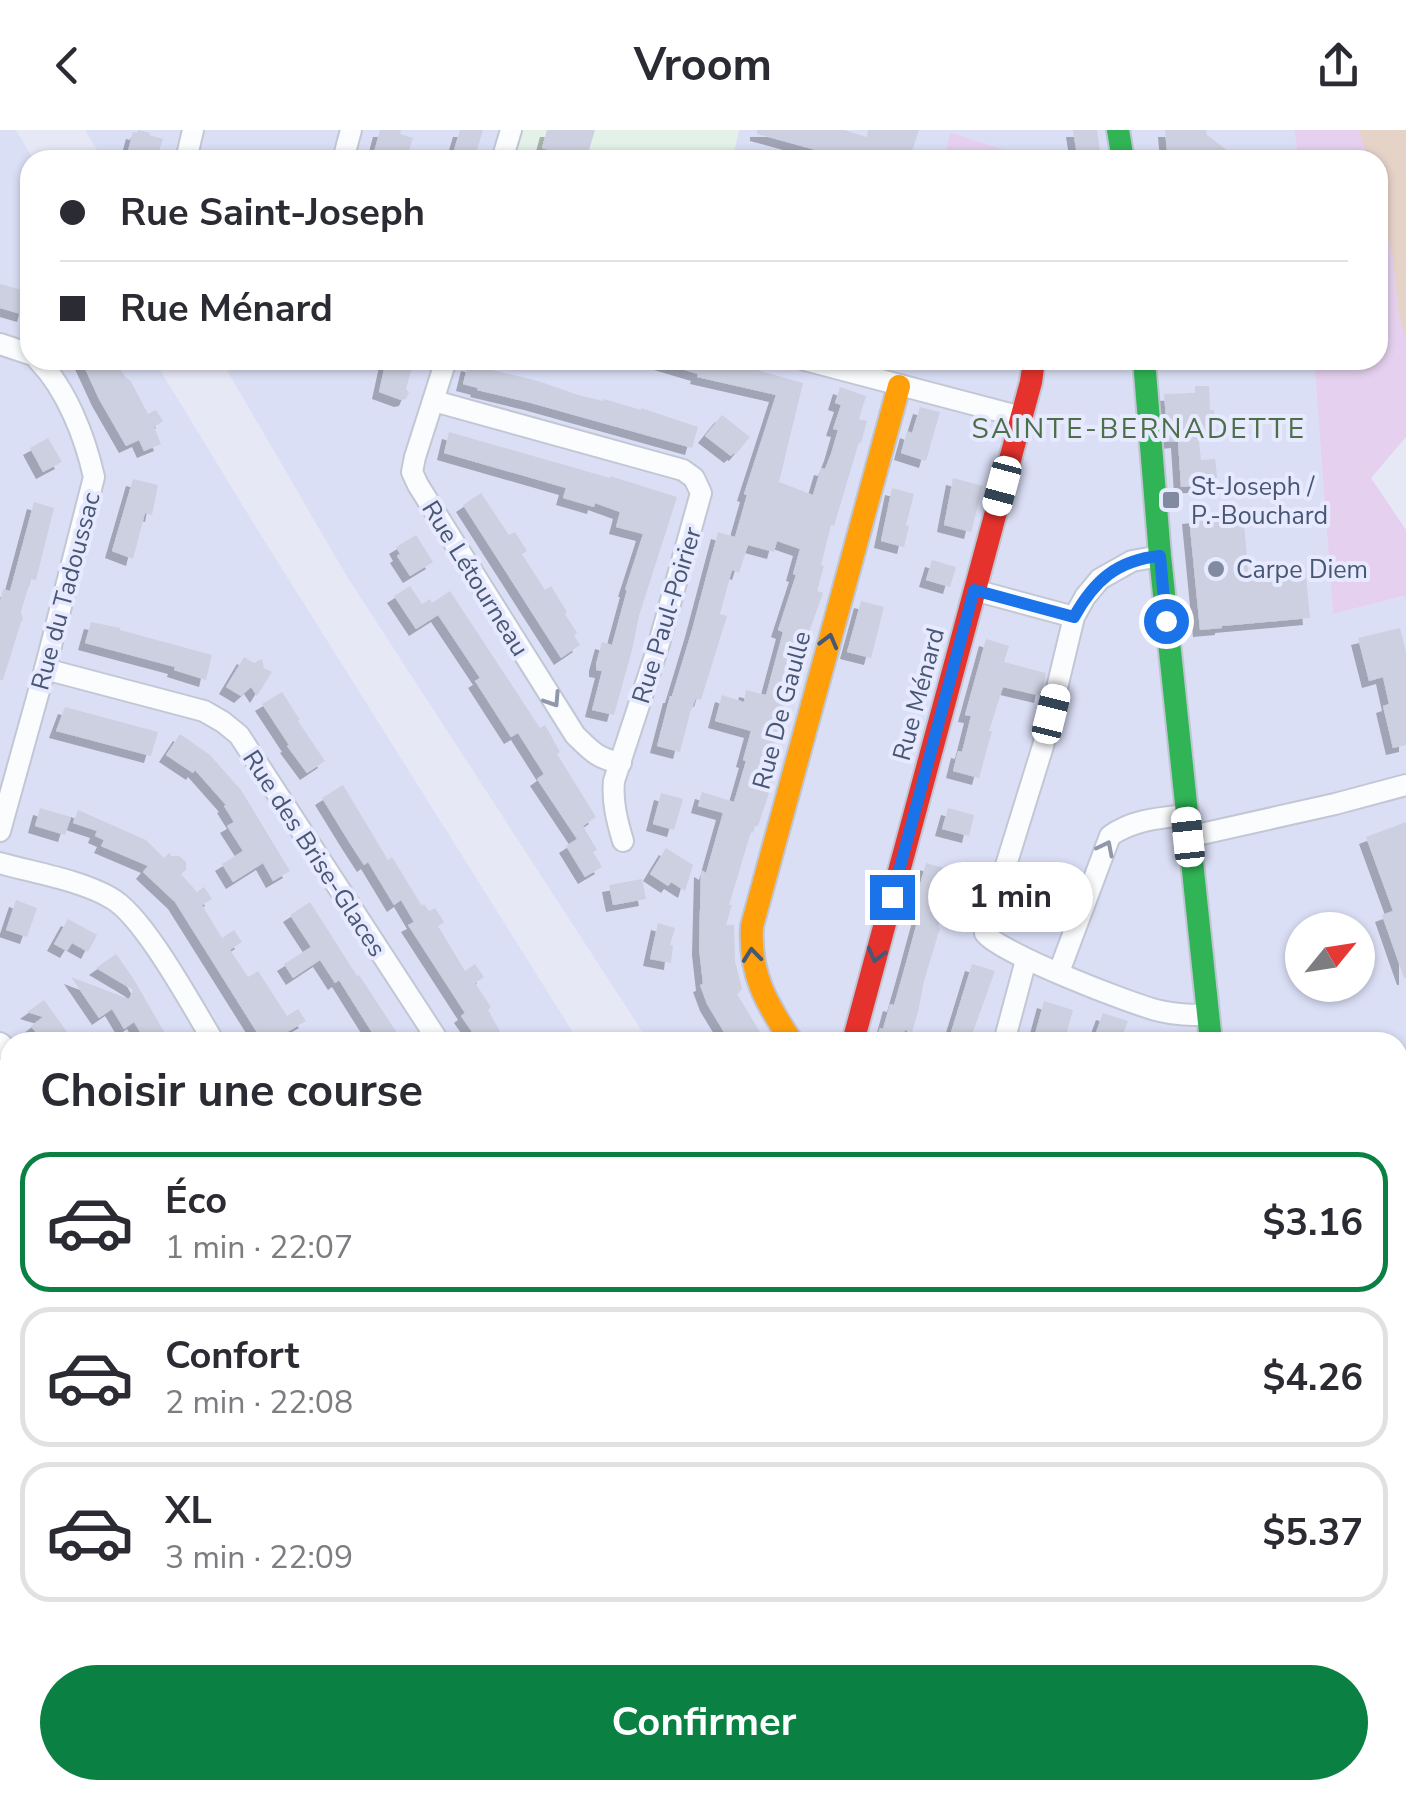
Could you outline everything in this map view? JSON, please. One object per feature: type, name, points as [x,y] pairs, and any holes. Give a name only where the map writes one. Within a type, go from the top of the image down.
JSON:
[{"type":"street","name":"Rue du Tadoussac","points":[[0,832],[94,478],[89,454],[63,394],[45,370]]},
{"type":"street","name":"Rue Létourneau","points":[[443,370],[412,472],[576,735],[604,760],[621,763]]},
{"type":"street","points":[[840,370],[1021,417]]},
{"type":"street","name":"Rue Ménard","points":[[856,1032],[1032,370]]},
{"type":"street","points":[[1145,370],[1210,1032]]},
{"type":"street","name":"Rue De Gaulle","points":[[786,1032],[757,983],[751,960],[752,926],[898,386]]},
{"type":"street","name":"Rue Paul-Poirier","points":[[434,401],[683,470],[694,478],[702,492],[613,795],[622,842]]},
{"type":"street","points":[[1160,556],[1132,562],[1100,580],[1074,617],[1043,746],[985,933],[990,940],[1026,960],[1160,1011],[1207,1015]]},
{"type":"street","points":[[974,590],[1074,617]]},
{"type":"street","name":"Rue des Brise-Glaces","points":[[45,669],[204,711],[238,736],[432,1032]]},
{"type":"street","points":[[1059,972],[1110,836],[1127,826],[1156,818],[1187,826],[1335,804],[1406,786]]},
{"type":"street","points":[[0,863],[95,890],[115,900],[150,940],[208,1032]]},
{"type":"street","points":[[1007,1032],[1026,960]]},
{"type":"shaded area","points":[[0,130],[16,130],[28,150],[20,150],[20,370],[160,370],[573,1032],[0,1032]]},
{"type":"shaded area","points":[[85,130],[518,130],[513,150],[97,150]]},
{"type":"shaded area","points":[[518,130],[739,130],[734,150],[513,150]]},
{"type":"shaded area","points":[[739,130],[1294,130],[1297,150],[1001,150],[951,132],[946,150],[735,150]]},
{"type":"shaded area","points":[[1294,130],[1406,130],[1406,437],[1371,478],[1406,530],[1406,601],[1404,596],[1333,614],[1315,370],[1388,370],[1388,150],[1297,150]]},
{"type":"shaded area","points":[[1359,130],[1406,130],[1406,339],[1388,239],[1388,150],[1365,150]]},
{"type":"shaded area","points":[[950,132],[1005,150],[946,150]]},
{"type":"shaded area","points":[[227,370],[1315,370],[1333,614],[1405,596],[1406,601],[1406,1032],[643,1032],[346,575]]},
{"type":"building","points":[[138,130],[163,139],[159,150],[128,150],[133,132]]},
{"type":"building","points":[[380,130],[401,130],[400,134],[413,138],[409,150],[375,150]]},
{"type":"building","points":[[460,130],[483,130],[477,150],[454,150]]},
{"type":"building","points":[[547,130],[595,130],[589,150],[542,148]]},
{"type":"building","points":[[757,130],[844,130],[867,137],[868,130],[919,130],[912,150],[815,150],[757,134]]},
{"type":"building","points":[[1073,130],[1097,130],[1100,150],[1076,150]]},
{"type":"building","points":[[1165,130],[1206,130],[1227,150],[1167,150]]},
{"type":"building","points":[[0,284],[20,289],[20,314],[0,308]]},
{"type":"building","points":[[86,370],[121,370],[148,414],[156,410],[163,421],[154,427],[161,444],[144,451],[139,440],[126,446]]},
{"type":"building","points":[[384,370],[411,370],[406,399],[379,392]]},
{"type":"building","points":[[466,370],[493,370],[578,395],[641,408],[698,427],[692,448],[463,384]]},
{"type":"building","points":[[685,370],[758,370],[803,383],[779,482],[813,495],[838,430],[833,429],[841,405],[835,403],[840,387],[866,396],[859,419],[867,421],[821,565],[824,566],[817,591],[823,593],[804,646],[801,667],[798,666],[789,684],[771,756],[779,758],[774,778],[758,826],[751,832],[729,905],[726,925],[734,925],[735,961],[742,989],[737,994],[760,1032],[724,1032],[700,985],[701,870],[706,873],[723,813],[698,806],[702,792],[734,802],[751,731],[715,721],[722,695],[744,702],[746,690],[766,695],[783,632],[778,630],[800,549],[777,541],[774,552],[748,545],[739,573],[732,570],[720,614],[727,616],[701,700],[696,698],[690,713],[680,752],[657,746],[718,532],[735,537],[747,495],[744,494],[776,395],[697,377],[698,374]]},
{"type":"building","points":[[1195,386],[1209,386],[1216,431],[1198,432],[1201,460],[1215,459],[1218,484],[1181,487],[1178,441],[1168,442],[1164,394],[1195,393]]},
{"type":"building","points":[[920,407],[940,412],[926,461],[901,453]]},
{"type":"building","points":[[722,415],[750,437],[731,456],[705,436]]},
{"type":"building","points":[[449,432],[677,497],[639,616],[614,715],[592,710],[602,671],[596,670],[596,664],[602,642],[612,645],[643,534],[616,527],[620,512],[563,498],[566,488],[444,453]]},
{"type":"building","points":[[48,438],[62,462],[43,472],[30,448]]},
{"type":"building","points":[[953,478],[983,486],[971,532],[944,525]]},
{"type":"building","points":[[133,479],[158,485],[152,515],[145,513],[133,559],[112,551]]},
{"type":"building","points":[[892,488],[914,494],[904,547],[881,541]]},
{"type":"building","points":[[481,493],[509,535],[515,532],[527,551],[522,554],[545,590],[551,586],[567,612],[580,645],[561,658],[463,505]]},
{"type":"building","points":[[34,502],[54,508],[36,580],[31,579],[21,611],[23,620],[0,680],[0,602],[3,589],[10,591]]},
{"type":"building","name":"Carpe Diem","points":[[1243,512],[1248,571],[1305,566],[1310,618],[1200,630],[1189,517]]},
{"type":"building","points":[[416,535],[433,562],[410,576],[397,556],[400,554],[396,547]]},
{"type":"building","points":[[932,560],[956,567],[950,587],[926,580]]},
{"type":"building","points":[[410,586],[422,604],[430,599],[432,603],[450,591],[540,728],[545,725],[560,752],[557,754],[596,817],[583,826],[602,867],[585,877],[566,846],[577,839],[537,779],[544,774],[518,733],[511,737],[475,681],[480,678],[438,615],[416,629],[394,596]]},
{"type":"building","points":[[861,601],[884,607],[871,658],[847,652]]},
{"type":"building","points":[[91,622],[212,655],[206,680],[174,670],[175,667],[85,643]]},
{"type":"building","points":[[1400,628],[1406,652],[1406,745],[1393,748],[1383,706],[1389,704],[1383,677],[1369,681],[1358,638]]},
{"type":"building","points":[[986,639],[1009,646],[1004,662],[1046,673],[1041,696],[1003,687],[979,778],[953,771],[971,716],[965,715]]},
{"type":"building","points":[[244,657],[254,663],[262,659],[264,668],[272,672],[257,696],[251,687],[241,696],[226,687]]},
{"type":"building","points":[[282,692],[325,761],[307,773],[262,704]]},
{"type":"building","points":[[65,707],[158,732],[151,756],[56,731]]},
{"type":"building","points":[[180,734],[210,755],[241,790],[290,871],[273,881],[263,863],[233,882],[222,864],[243,851],[227,826],[234,822],[226,805],[195,770],[193,773],[166,755]]},
{"type":"building","points":[[343,785],[388,860],[392,857],[422,906],[429,911],[435,908],[444,922],[438,926],[465,971],[475,964],[484,977],[475,983],[491,1007],[488,1010],[500,1032],[472,1032],[461,1016],[465,1013],[408,925],[414,922],[401,900],[394,905],[322,798]]},
{"type":"building","points":[[661,793],[683,799],[674,830],[653,824]]},
{"type":"building","points":[[40,808],[71,817],[65,835],[35,826]]},
{"type":"building","points":[[948,808],[974,815],[969,836],[942,829]]},
{"type":"building","points":[[78,810],[146,840],[164,858],[169,853],[179,856],[186,862],[186,870],[181,874],[197,892],[204,887],[212,899],[202,905],[222,938],[234,930],[242,942],[230,950],[248,977],[258,971],[287,1016],[298,1009],[306,1021],[287,1032],[257,1032],[175,902],[143,872],[148,866],[101,846],[104,840],[95,836],[97,831],[73,823]]},
{"type":"building","points":[[1406,822],[1404,978],[1382,915],[1393,911],[1366,837]]},
{"type":"building","points":[[666,848],[693,865],[685,891],[650,874]]},
{"type":"building","points":[[926,863],[948,869],[941,898],[946,900],[940,928],[912,1032],[879,1032],[890,1004],[894,1005],[904,970],[919,915],[912,913]]},
{"type":"building","points":[[642,879],[646,899],[613,905],[609,885]]},
{"type":"building","points":[[16,900],[37,908],[27,937],[6,930]]},
{"type":"building","points":[[310,902],[396,1032],[372,1032],[339,980],[335,983],[320,960],[293,978],[284,964],[311,947],[290,915]]},
{"type":"building","points":[[68,919],[97,935],[88,952],[72,943],[67,951],[54,944]]},
{"type":"building","points":[[658,923],[675,928],[670,945],[671,963],[650,959]]},
{"type":"building","points":[[116,954],[164,1032],[140,1032],[134,1022],[124,1029],[112,1009],[99,1018],[71,977],[129,999],[133,990],[96,968]]},
{"type":"building","points":[[972,964],[995,971],[973,1032],[951,1032]]},
{"type":"building","points":[[44,1000],[67,1032],[36,1032],[31,1026],[43,1017],[27,1012]]},
{"type":"building","points":[[1044,1001],[1073,1010],[1067,1032],[1036,1032]]},
{"type":"building","points":[[1103,1013],[1128,1021],[1124,1032],[1096,1032]]},
{"type":"traffic: fast","points":[[1118,130],[1121,150]]},
{"type":"traffic: fast","points":[[1145,370],[1160,556],[1210,1032]]},
{"type":"traffic: slow","points":[[786,1032],[756,974],[752,926],[899,386]]},
{"type":"traffic: jam","points":[[856,1032],[1033,370]]},
{"type":"place","name":"St-Joseph / P.-Bouchard","points":[[1171,500]]},
{"type":"place","name":"Carpe Diem","points":[[1216,569]]},
{"type":"district","name":"SAINTE-BERNADETTE","points":[[1139,428]]},
{"type":"route","points":[[892,897],[974,590],[1074,617],[1100,580],[1132,562],[1160,556],[1166,621]]}]
